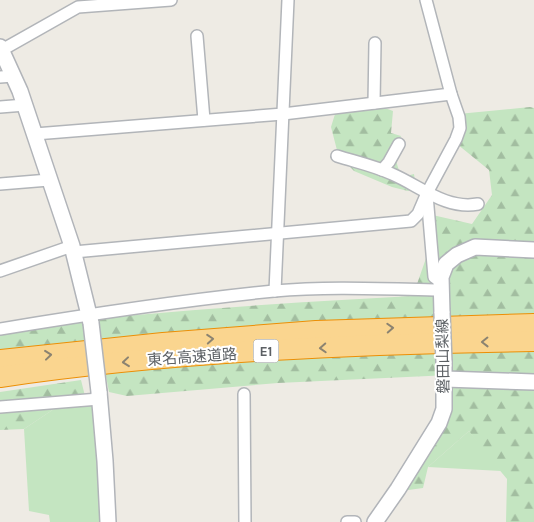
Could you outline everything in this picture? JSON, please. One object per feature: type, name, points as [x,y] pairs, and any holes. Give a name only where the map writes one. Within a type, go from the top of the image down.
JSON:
[{"type":"highway","name":"東名高速道路","points":[[0,360],[162,343],[316,331],[534,324]]},
{"type":"highway","name":"東名高速道路","points":[[0,377],[164,358],[411,343],[534,341]]},
{"type":"street","points":[[108,522],[105,461],[91,319],[73,249],[35,134],[25,105],[7,76],[1,48],[78,3],[171,0]]},
{"type":"street","points":[[275,291],[288,0]]},
{"type":"street","points":[[0,271],[73,249],[278,234],[412,221],[418,214],[460,128],[459,117],[426,0]]},
{"type":"street","points":[[198,36],[204,120]]},
{"type":"street","points":[[374,103],[375,43]]},
{"type":"street","points":[[35,134],[283,114],[451,94]]},
{"type":"street","points":[[0,107],[25,105]]},
{"type":"street","points":[[382,170],[390,162],[399,144]]},
{"type":"street","points":[[337,156],[394,174],[427,193],[454,203],[469,206],[478,204]]},
{"type":"street","points":[[0,184],[49,180]]},
{"type":"street","points":[[427,193],[434,278],[441,286]]},
{"type":"street","name":"磐田山梨線","points":[[375,522],[398,489],[439,422],[444,409],[445,379],[441,286],[446,264],[457,255],[475,247],[534,250]]},
{"type":"street","points":[[0,329],[91,319],[275,291],[441,286]]},
{"type":"street","points":[[445,379],[534,382]]},
{"type":"street","points":[[244,394],[245,522]]},
{"type":"street","points":[[0,407],[99,395]]},
{"type":"street","points":[[347,522],[355,522]]},
{"type":"green space","points":[[350,106],[385,108],[393,111],[391,133],[401,136],[396,152],[397,166],[402,177],[414,174],[416,188],[408,191],[392,187],[354,171],[338,154],[331,127],[335,114]]},
{"type":"green space","points":[[534,108],[534,315],[451,316],[70,345],[0,354],[0,329],[168,312],[447,294],[417,284],[431,244],[428,214],[472,224],[492,195],[489,170],[457,144],[458,114]]},
{"type":"green space","points":[[534,348],[534,522],[506,522],[507,479],[469,431],[428,467],[423,488],[401,491],[438,424],[450,375],[278,383],[127,396],[109,392],[105,371],[250,357]]},
{"type":"green space","points":[[81,380],[86,400],[54,409],[24,429],[0,430],[0,392]]},
{"type":"green space","points":[[86,400],[100,404],[107,522],[50,522],[49,515],[29,511],[24,429],[54,409]]},
{"type":"green space","points":[[469,431],[501,471],[428,467]]}]
